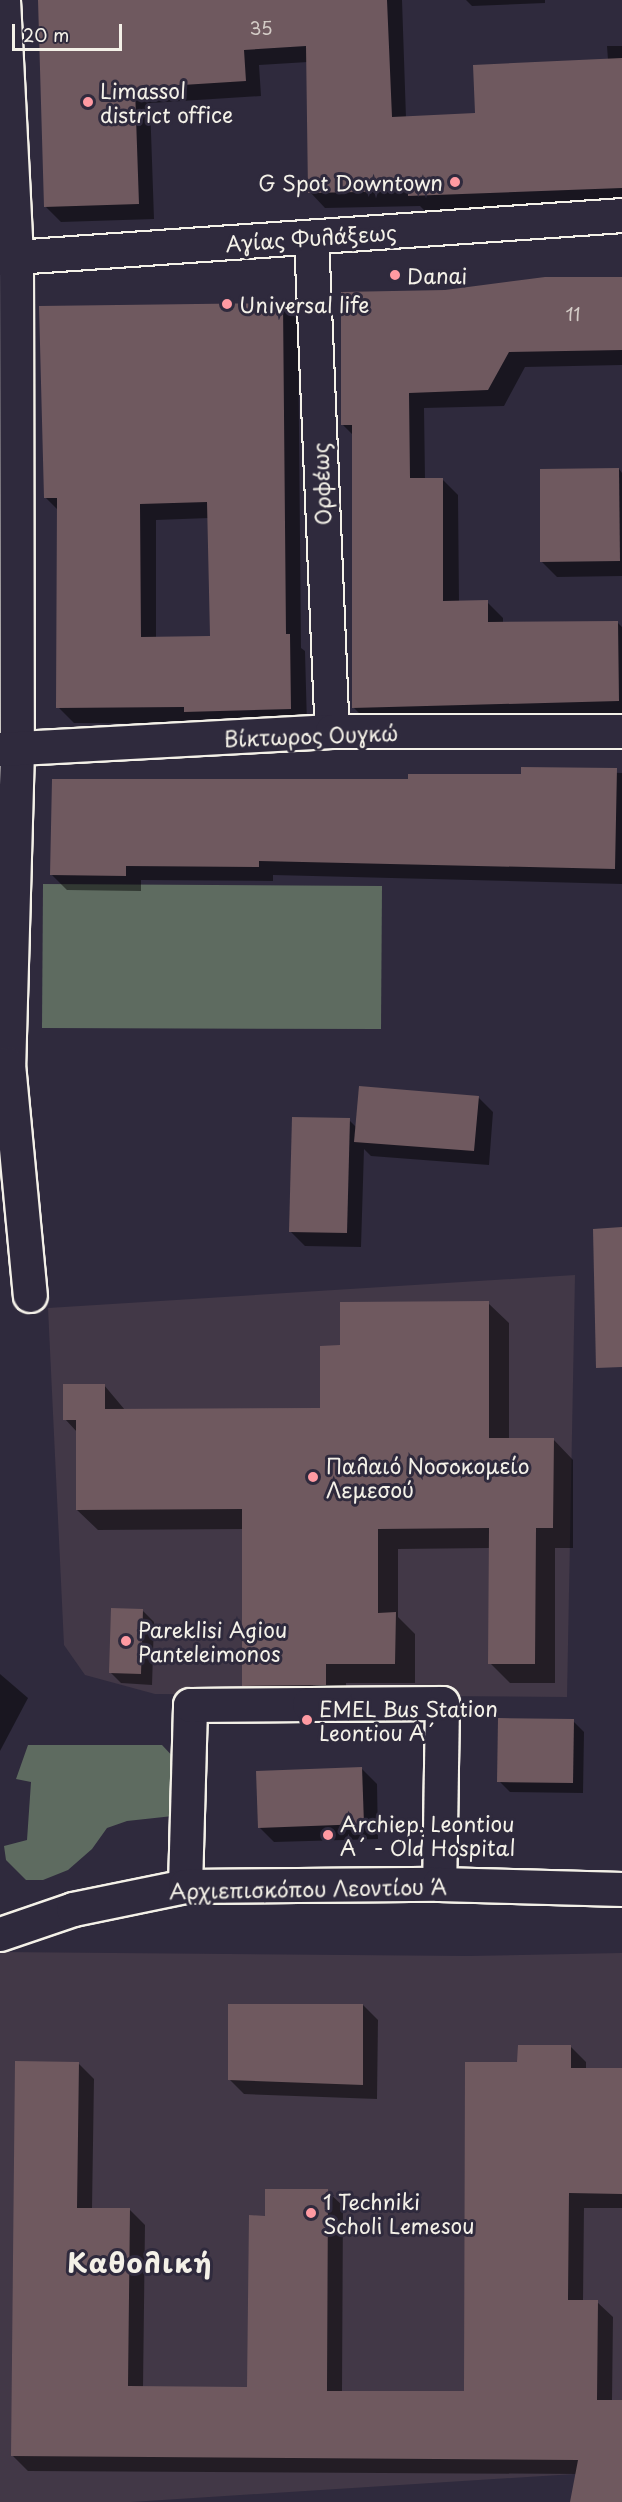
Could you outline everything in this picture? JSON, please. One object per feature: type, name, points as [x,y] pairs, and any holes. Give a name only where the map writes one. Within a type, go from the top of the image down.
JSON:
[{"type":"street","points":[[3,0],[8,258],[8,1064],[30,1294]]},
{"type":"street","name":"Αγίας Φυλάξεως","points":[[8,258],[622,215]]},
{"type":"street","name":"Ορφέως","points":[[311,237],[332,731]]},
{"type":"street","name":"Βίκτωρος Ουγκώ","points":[[9,749],[332,731],[622,731]]},
{"type":"street","points":[[185,1886],[190,1705],[285,1704],[442,1703],[438,1884]]},
{"type":"street","name":"Αρχιεπισκόπου Λεοντίου Α΄","points":[[0,1934],[73,1909],[185,1886],[438,1884],[622,1889]]},
{"type":"shaded area","name":"Παλαιό Νοσοκομείο Λεμεσού","points":[[575,1275],[567,1697],[155,1694],[85,1675],[64,1645],[48,1308]]},
{"type":"shaded area","name":"1 Techniki Scholi Lemesou","points":[[0,1952],[468,1956],[622,1953],[622,2471],[131,2502],[0,2502]]},
{"type":"green space","points":[[43,884],[382,886],[381,1029],[42,1028]]},
{"type":"green space","points":[[28,1745],[162,1745],[177,1761],[173,1816],[127,1821],[107,1828],[92,1849],[68,1870],[43,1880],[26,1880],[6,1860],[4,1846],[27,1840],[31,1782],[16,1779]]},
{"type":"building","points":[[38,0],[387,0],[392,117],[475,113],[473,65],[622,58],[622,188],[408,196],[408,191],[308,193],[306,46],[244,50],[246,81],[135,88],[139,204],[44,207]]},
{"type":"building","points":[[545,277],[622,277],[622,350],[509,352],[488,390],[409,393],[410,478],[443,478],[443,601],[488,600],[488,622],[618,621],[619,701],[352,708],[352,425],[341,425],[341,292],[445,290]]},
{"type":"building","points":[[283,303],[286,634],[290,634],[291,709],[184,712],[184,707],[56,708],[57,498],[44,498],[39,306]],"holes":[[[207,502],[210,636],[141,637],[140,504]]]},
{"type":"building","points":[[619,468],[620,561],[540,562],[540,469]]},
{"type":"building","points":[[521,767],[617,768],[615,869],[259,861],[259,867],[126,866],[126,876],[50,875],[52,779],[408,779],[408,774],[521,774]]},
{"type":"building","points":[[359,1086],[479,1096],[474,1151],[354,1142]]},
{"type":"building","points":[[292,1117],[350,1118],[347,1233],[289,1232]]},
{"type":"building","points":[[622,1227],[622,1367],[596,1368],[593,1229]]},
{"type":"building","points":[[489,1301],[489,1438],[554,1438],[553,1528],[536,1528],[535,1664],[488,1664],[489,1528],[378,1529],[378,1613],[396,1612],[395,1664],[326,1664],[326,1685],[242,1686],[242,1509],[76,1510],[76,1420],[63,1420],[63,1384],[105,1384],[105,1409],[320,1408],[320,1346],[340,1345],[340,1302]]},
{"type":"building","name":"Pareklisi Agiou Panteleimonos","points":[[111,1608],[143,1609],[141,1674],[109,1673]]},
{"type":"building","points":[[498,1718],[574,1719],[573,1783],[497,1782]]},
{"type":"building","points":[[362,1767],[364,1824],[258,1828],[256,1771]]},
{"type":"building","points":[[228,2004],[363,2004],[363,2085],[228,2080]]},
{"type":"building","points":[[518,2045],[571,2045],[571,2068],[622,2068],[622,2194],[569,2193],[568,2300],[598,2300],[597,2400],[622,2400],[622,2502],[570,2502],[578,2460],[11,2456],[15,2061],[79,2062],[77,2208],[130,2208],[128,2386],[247,2387],[249,2215],[265,2216],[265,2189],[328,2189],[327,2391],[464,2391],[465,2062],[517,2062]]},
{"type":"place","name":"Limassol district office","points":[[88,102]]},
{"type":"place","name":"G Spot Downtown","points":[[455,182]]},
{"type":"place","name":"Danai","points":[[395,275]]},
{"type":"place","name":"Universal life","points":[[227,304]]},
{"type":"place","name":"Παλαιό Νοσοκομείο Λεμεσού","points":[[313,1477]]},
{"type":"place","name":"Pareklisi Agiou Panteleimonos","points":[[126,1641]]},
{"type":"place","name":"EMEL Bus Station Leontiou A´","points":[[307,1720]]},
{"type":"place","name":"Archiep. Leontiou A´ - Old Hospital","points":[[328,1835]]},
{"type":"place","name":"1 Techniki Scholi Lemesou","points":[[311,2213]]},
{"type":"district","name":"Καθολική","points":[[140,2262]]}]
